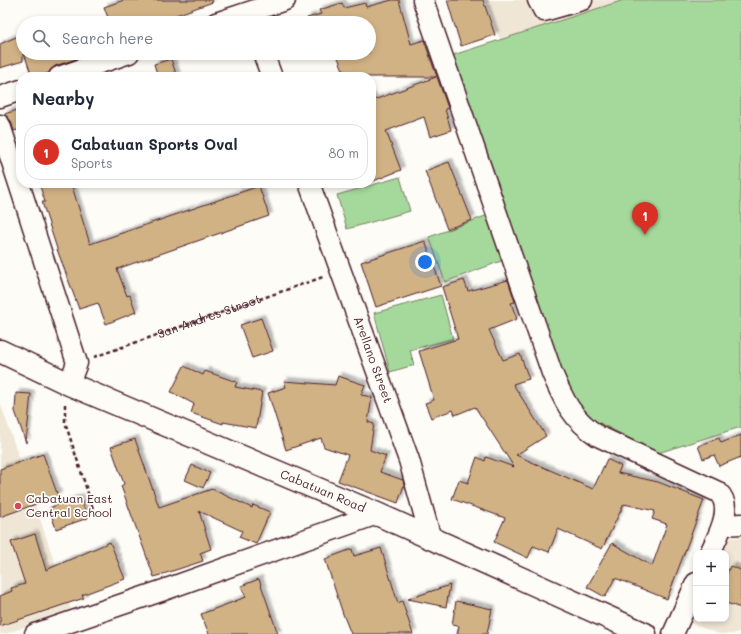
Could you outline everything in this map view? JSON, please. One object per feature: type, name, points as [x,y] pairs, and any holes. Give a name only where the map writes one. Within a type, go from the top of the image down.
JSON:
[{"type":"highway","name":"Cabatuan Road","points":[[3,357],[377,514],[645,634]]},
{"type":"street","points":[[236,16],[285,0]]},
{"type":"street","points":[[423,0],[552,373],[564,400],[584,427],[598,436],[718,492],[724,497],[725,506],[732,524],[712,550]]},
{"type":"street","points":[[538,0],[544,11],[582,0]]},
{"type":"street","points":[[74,72],[109,60]]},
{"type":"street","points":[[266,60],[270,72]]},
{"type":"street","points":[[0,97],[16,92]]},
{"type":"street","points":[[0,125],[16,174]]},
{"type":"street","points":[[20,188],[77,363],[69,384]]},
{"type":"street","name":"Arellano Street","points":[[312,188],[408,460],[431,539]]},
{"type":"street","points":[[35,634],[169,589],[377,514]]},
{"type":"street","points":[[673,634],[695,586]]},
{"type":"path","name":"San Andres Street","points":[[77,363],[341,270]]},
{"type":"path","points":[[69,384],[65,401],[65,422],[95,516]]},
{"type":"shaded area","points":[[485,0],[623,0],[500,40]]},
{"type":"shaded area","name":"Cabatuan East Central School","points":[[0,402],[71,610],[5,634],[0,634]]},
{"type":"shaded area","points":[[741,537],[741,631],[733,634],[719,634],[690,623],[693,616],[693,622],[729,622],[729,550],[721,550],[726,538]]},
{"type":"green space","points":[[624,0],[741,0],[741,427],[658,453],[594,420],[573,398],[561,372],[447,57]]},
{"type":"green space","points":[[400,177],[410,211],[347,229],[337,195],[362,188],[376,188],[376,184]]},
{"type":"green space","points":[[488,215],[504,260],[445,282],[429,237]]},
{"type":"green space","points":[[441,295],[453,339],[410,350],[414,365],[390,372],[374,313]]},
{"type":"building","points":[[124,0],[212,0],[213,2],[173,16],[107,16],[104,7]]},
{"type":"building","points":[[392,0],[399,0],[411,44],[424,40],[448,108],[445,109],[451,130],[430,137],[424,117],[386,131],[401,170],[376,180],[376,99],[436,77],[376,77],[376,72],[344,72],[339,60],[376,60],[376,16],[314,16],[321,14],[319,10],[342,3],[344,8],[365,3],[366,7]]},
{"type":"building","points":[[447,0],[483,0],[495,35],[461,46]]},
{"type":"building","points":[[16,37],[16,60],[23,61],[0,68],[0,44]]},
{"type":"building","points":[[26,60],[73,60],[55,66],[50,72],[30,72]]},
{"type":"building","points":[[171,60],[175,72],[156,72],[154,64]]},
{"type":"building","points":[[16,110],[16,130],[14,131],[11,121],[4,114]]},
{"type":"building","points":[[449,162],[472,220],[447,229],[425,171]]},
{"type":"building","points":[[41,188],[73,188],[90,244],[253,188],[260,188],[269,216],[117,269],[127,296],[130,295],[136,312],[106,324],[98,303],[79,309],[58,252],[42,202],[45,202]]},
{"type":"building","points":[[425,241],[441,286],[376,307],[361,262]]},
{"type":"building","points":[[464,280],[468,291],[508,280],[515,302],[511,303],[517,319],[489,330],[503,360],[520,354],[529,379],[513,384],[546,436],[516,455],[593,489],[607,459],[621,466],[618,473],[658,482],[704,500],[667,599],[615,578],[605,597],[587,587],[612,543],[652,566],[667,524],[652,519],[655,511],[624,504],[602,549],[558,529],[549,552],[533,546],[528,558],[494,542],[505,518],[452,499],[459,480],[468,483],[477,457],[485,461],[486,457],[514,467],[475,407],[455,415],[453,410],[431,418],[425,403],[434,400],[419,351],[458,339],[442,287]]},
{"type":"building","points":[[261,318],[273,351],[252,358],[240,325]]},
{"type":"building","points":[[184,366],[203,375],[205,371],[237,382],[235,387],[262,392],[256,428],[223,422],[223,424],[191,413],[194,404],[171,392]]},
{"type":"building","points":[[338,376],[365,385],[361,395],[372,397],[368,422],[374,424],[370,450],[386,456],[380,472],[403,480],[404,485],[398,503],[338,481],[348,455],[324,447],[321,438],[286,450],[268,393],[286,387],[284,381],[335,385]]},
{"type":"building","points":[[16,393],[31,394],[26,443],[15,411]]},
{"type":"building","points":[[741,435],[741,457],[719,466],[714,455],[703,459],[698,446],[719,438],[721,443]]},
{"type":"building","points":[[135,439],[159,507],[212,489],[252,508],[253,505],[270,512],[256,544],[239,537],[242,531],[199,511],[211,549],[200,553],[203,561],[154,577],[121,486],[124,484],[111,447]]},
{"type":"building","points":[[43,454],[58,496],[0,517],[0,469]]},
{"type":"building","points":[[192,465],[210,473],[203,488],[185,480]]},
{"type":"building","points":[[80,497],[88,518],[56,529],[49,508]]},
{"type":"building","points":[[35,534],[46,570],[110,542],[125,579],[82,595],[84,598],[0,626],[0,596],[12,591],[11,588],[25,584],[11,542]]},
{"type":"building","points":[[381,548],[398,603],[402,601],[413,634],[351,634],[343,614],[325,559],[352,549],[354,556]]},
{"type":"building","points":[[730,566],[741,570],[741,608],[729,604]]},
{"type":"building","points":[[259,579],[278,634],[209,634],[201,614],[246,597],[241,586]]},
{"type":"building","points":[[450,585],[446,607],[408,599]]},
{"type":"building","points":[[456,601],[492,609],[487,634],[457,634],[459,626],[452,625]]},
{"type":"place","name":"Cabatuan Sports Oval","points":[[645,235]]},
{"type":"place","name":"Cabatuan East Central School","points":[[18,506]]}]
